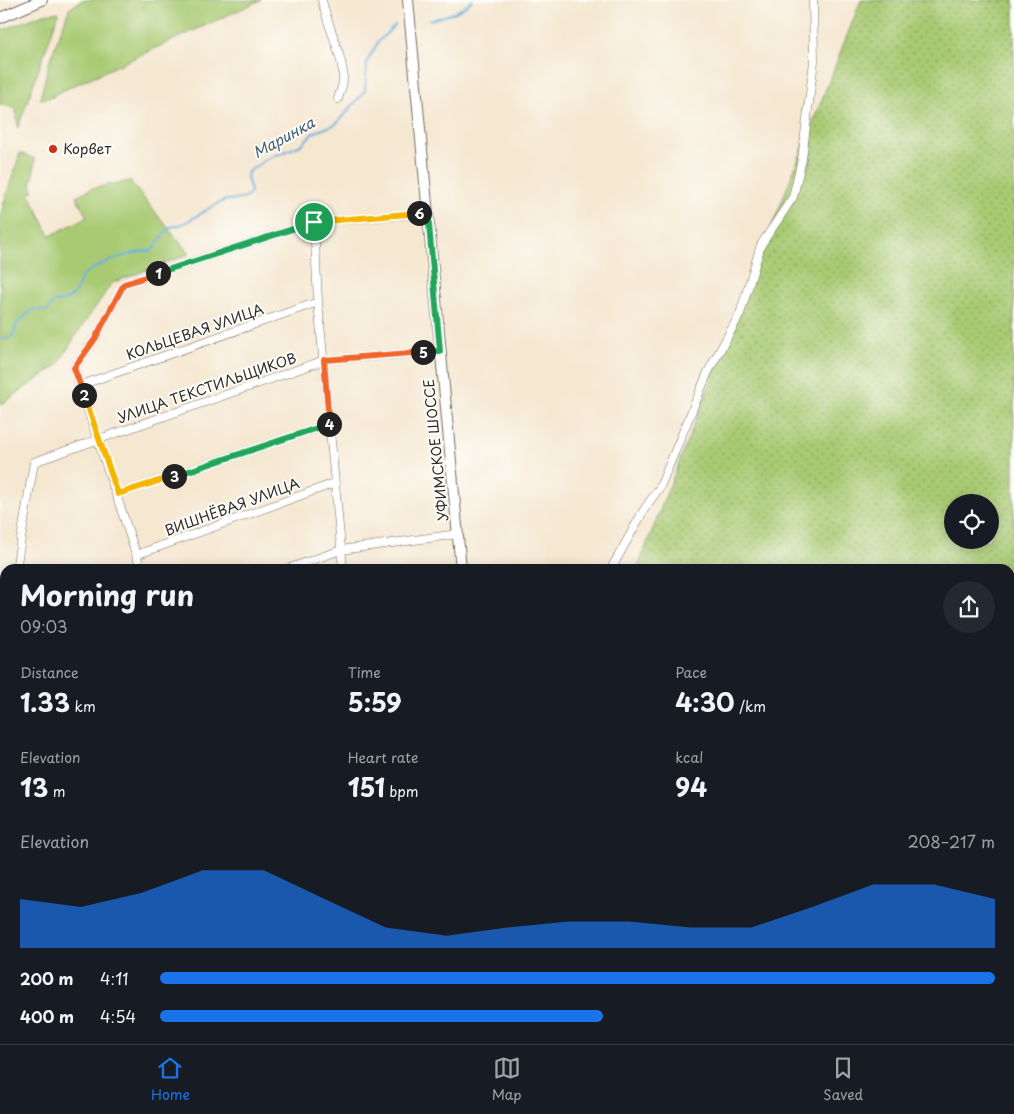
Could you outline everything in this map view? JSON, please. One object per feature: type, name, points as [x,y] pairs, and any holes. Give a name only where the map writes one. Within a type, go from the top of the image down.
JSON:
[{"type":"main road","points":[[0,18],[42,0]]},
{"type":"main road","name":"УФИМСКОЕ ШОССЕ","points":[[408,0],[461,564]]},
{"type":"street","points":[[322,0],[326,19],[338,51],[343,80],[338,100]]},
{"type":"street","points":[[614,564],[645,508],[660,487],[699,398],[708,372],[740,314],[761,245],[793,197],[802,158],[814,61],[813,0]]},
{"type":"street","points":[[139,564],[118,494],[97,440],[74,368],[95,339],[124,284],[314,222],[428,213]]},
{"type":"street","points":[[314,222],[318,302],[342,564]]},
{"type":"street","name":"КОЛЬЦЕВАЯ УЛИЦА","points":[[81,385],[318,302]]},
{"type":"street","name":"УЛИЦА ТЕКСТИЛЬЩИКОВ","points":[[17,564],[34,462],[324,360],[440,351]]},
{"type":"street","points":[[118,494],[330,424]]},
{"type":"street","name":"ВИШНЁВАЯ УЛИЦА","points":[[136,555],[335,483]]},
{"type":"street","points":[[301,564],[341,550],[458,534]]},
{"type":"green space","points":[[82,0],[261,0],[53,95],[54,97],[40,99],[49,63],[69,9]]},
{"type":"green space","points":[[861,0],[1014,0],[1014,564],[639,564]]},
{"type":"green space","points":[[59,12],[18,128],[16,109],[0,104],[0,31],[44,14]]},
{"type":"green space","points":[[20,153],[35,159],[31,184],[34,191],[29,193],[50,236],[87,217],[76,196],[93,188],[130,181],[189,254],[112,283],[58,365],[0,405],[0,215]]},
{"type":"waterway","name":"Маринка","points":[[430,20],[459,11],[472,0]]},
{"type":"waterway","name":"Маринка","points":[[0,340],[11,337],[17,323],[33,309],[47,311],[55,301],[59,302],[72,296],[77,290],[82,276],[88,271],[126,255],[152,251],[169,227],[189,221],[223,201],[242,199],[249,195],[251,191],[247,177],[248,172],[265,160],[301,145],[313,133],[336,124],[365,91],[367,62],[378,42],[395,25]]},
{"type":"place","name":"Корвет","points":[[53,149]]},
{"type":"route","points":[[428,213],[440,351],[324,360],[330,424],[118,494],[97,440],[74,368],[95,339],[124,284],[314,222],[428,213]]}]
